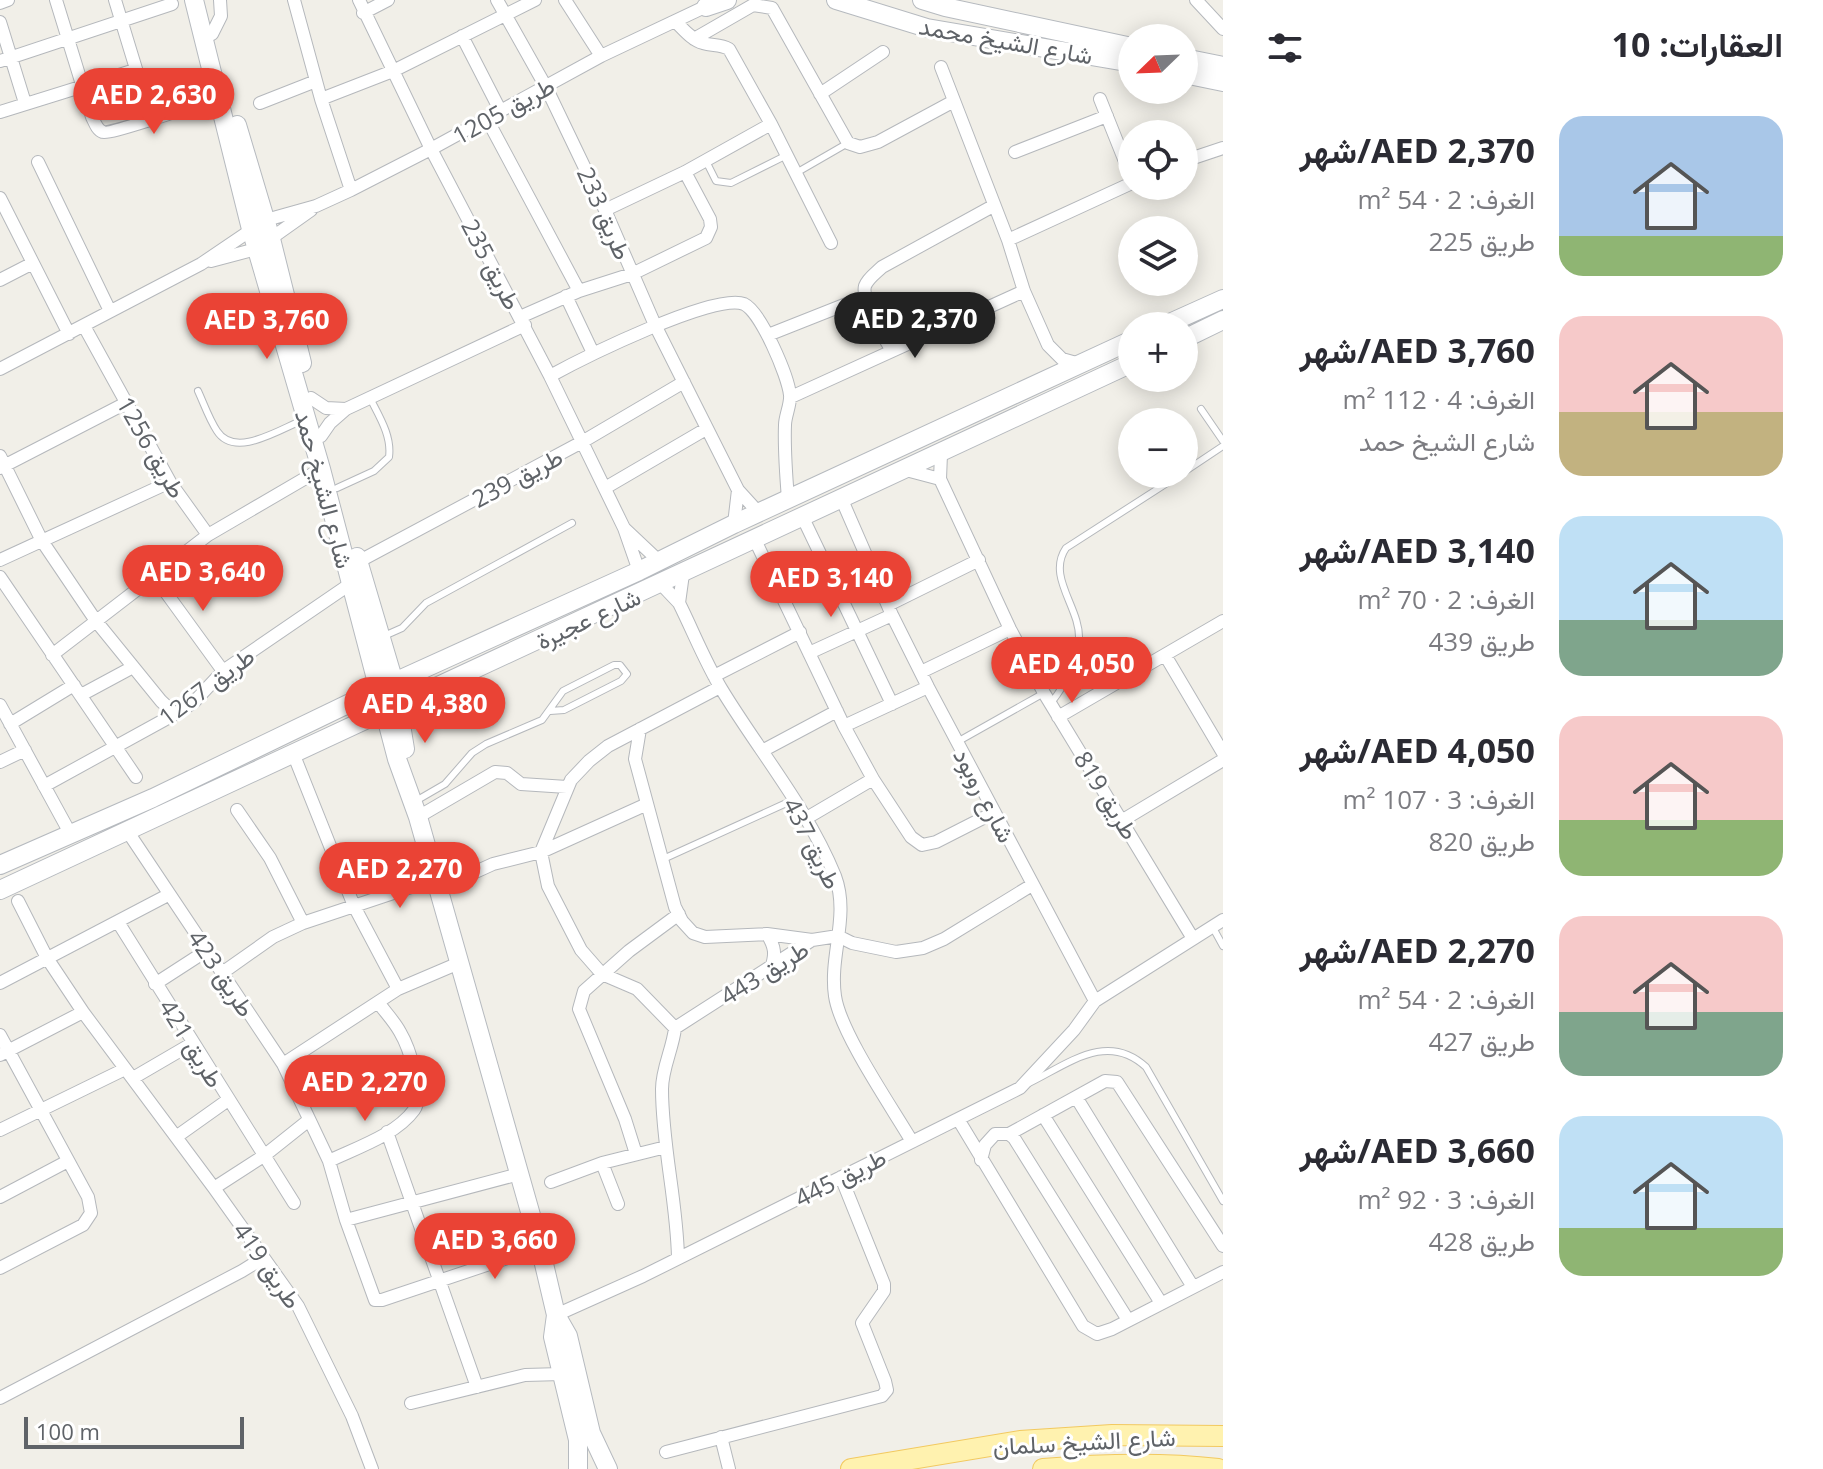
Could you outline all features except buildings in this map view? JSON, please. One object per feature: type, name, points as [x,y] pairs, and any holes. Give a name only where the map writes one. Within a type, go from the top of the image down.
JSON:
[{"type":"main road","name":"شارع الشيخ سلمان","points":[[851,1469],[1020,1441],[1112,1435],[1223,1436]]},
{"type":"main road","name":"شارع الشيخ سلمان","points":[[1043,1469],[1112,1463],[1218,1469]]},
{"type":"street","points":[[0,3],[8,0]]},
{"type":"street","points":[[56,0],[81,86],[97,127],[104,133],[113,133],[219,97]]},
{"type":"street","points":[[115,0],[151,118]]},
{"type":"street","name":"شارع الشيخ حمد","points":[[194,0],[219,97],[337,488],[355,572],[386,685],[397,759],[414,803],[540,1247],[556,1315],[568,1336],[591,1433],[608,1469]]},
{"type":"street","name":"شارع الشيخ حمد","points":[[203,0],[258,224]]},
{"type":"street","points":[[212,34],[221,16],[220,0]]},
{"type":"street","points":[[294,0],[321,99],[351,190]]},
{"type":"street","points":[[361,6],[388,0]]},
{"type":"street","name":"طريق 233","points":[[497,0],[546,87],[706,429],[738,490],[758,512]]},
{"type":"street","points":[[321,99],[393,71],[535,0]]},
{"type":"street","points":[[565,0],[601,56]]},
{"type":"street","points":[[703,6],[727,0]]},
{"type":"street","name":"شارع الشيخ محمد","points":[[836,0],[927,28],[1118,61]]},
{"type":"street","name":"شارع الشيخ محمد","points":[[922,0],[1118,44]]},
{"type":"street","points":[[1196,0],[1223,29]]},
{"type":"street","points":[[5,59],[172,4]]},
{"type":"street","points":[[694,39],[753,5],[772,8],[848,143],[860,147],[878,142],[954,101]]},
{"type":"street","name":"طريق 235","points":[[361,6],[431,149],[550,376],[624,528],[639,571]]},
{"type":"street","name":"طريق 1205","points":[[0,369],[201,264],[258,224],[316,206],[351,190],[601,56],[676,22],[703,6]]},
{"type":"street","points":[[0,22],[5,59],[25,103]]},
{"type":"street","points":[[676,22],[694,39],[729,49],[831,243]]},
{"type":"street","points":[[462,36],[501,112]]},
{"type":"street","points":[[820,94],[883,52]]},
{"type":"street","points":[[1198,61],[1223,66]]},
{"type":"street","points":[[941,67],[1008,240],[1024,291],[1048,345],[1050,371],[1047,379]]},
{"type":"street","points":[[0,112],[135,70]]},
{"type":"street","points":[[1198,77],[1223,82]]},
{"type":"street","points":[[260,103],[316,81]]},
{"type":"street","points":[[1100,99],[1118,145]]},
{"type":"street","points":[[1015,152],[1107,116]]},
{"type":"street","points":[[487,119],[572,293],[593,353]]},
{"type":"street","points":[[605,210],[685,172],[771,124]]},
{"type":"street","points":[[1198,156],[1223,148]]},
{"type":"street","points":[[38,162],[110,311]]},
{"type":"street","points":[[321,436],[346,409],[572,293],[632,274],[710,234],[710,219],[685,172]]},
{"type":"street","points":[[1008,240],[1118,188]]},
{"type":"street","points":[[0,198],[69,334]]},
{"type":"street","name":"طريق 1205","points":[[201,264],[264,244],[316,206]]},
{"type":"street","points":[[892,351],[864,297],[865,286],[871,277],[882,267],[993,206]]},
{"type":"street","name":"شارع الشيخ حمد","points":[[264,244],[306,419],[355,572],[380,638],[386,685]]},
{"type":"street","points":[[0,280],[31,264]]},
{"type":"street","points":[[791,397],[1024,291]]},
{"type":"street","points":[[768,335],[864,297]]},
{"type":"street","points":[[1194,312],[1223,299]]},
{"type":"street","points":[[550,376],[655,325],[725,303],[740,302],[753,310],[768,335],[791,397],[785,421],[788,499]]},
{"type":"street","points":[[1198,332],[1223,320]]},
{"type":"street","name":"طريق 1256","points":[[84,326],[170,482],[208,535]]},
{"type":"street","points":[[1048,345],[1062,359],[1080,364]]},
{"type":"street","name":"شارع عجيرة","points":[[0,865],[153,798],[386,685],[639,571],[758,512],[1118,346]]},
{"type":"street","name":"شارع عجيرة","points":[[10,892],[30,877],[293,753],[1118,370]]},
{"type":"street","name":"طريق 239","points":[[355,572],[684,382]]},
{"type":"street","points":[[311,398],[326,408],[346,409]]},
{"type":"street","points":[[126,403],[2,463],[42,541],[96,621],[175,714]]},
{"type":"street","points":[[605,488],[706,429]]},
{"type":"street","name":"طريق 819","points":[[941,454],[940,479],[1010,629],[1058,717],[1192,937]]},
{"type":"street","points":[[52,655],[208,535],[321,469]]},
{"type":"street","points":[[906,470],[940,479]]},
{"type":"street","points":[[0,560],[170,482]]},
{"type":"street","points":[[734,524],[738,490]]},
{"type":"street","name":"شارع روبود","points":[[842,500],[928,687],[1095,1001]]},
{"type":"street","points":[[803,518],[892,704]]},
{"type":"street","name":"طريق 235","points":[[624,528],[659,561]]},
{"type":"street","points":[[755,540],[844,726],[873,779],[911,837],[922,845],[936,842],[993,813]]},
{"type":"street","points":[[809,653],[979,560]]},
{"type":"street","name":"طريق 1267","points":[[44,786],[175,714],[202,695],[223,671],[355,572]]},
{"type":"street","points":[[679,603],[683,574]]},
{"type":"street","points":[[154,576],[223,671]]},
{"type":"street","points":[[0,577],[136,777]]},
{"type":"street","name":"طريق 437","points":[[661,584],[679,603],[717,681],[805,819],[835,877],[843,907],[833,973],[835,998],[911,1140]]},
{"type":"street","points":[[1058,717],[1223,621]]},
{"type":"street","points":[[921,672],[1010,629]]},
{"type":"street","points":[[678,1258],[662,1086],[675,1028],[637,989],[602,974],[581,950],[548,886],[541,852],[567,787],[589,761],[608,746],[800,632]]},
{"type":"street","points":[[1165,655],[1223,753]]},
{"type":"street","points":[[10,724],[77,690],[133,667]]},
{"type":"street","points":[[844,726],[928,687]]},
{"type":"street","points":[[0,705],[70,833]]},
{"type":"street","points":[[762,751],[837,711]]},
{"type":"street","points":[[640,729],[635,759],[645,805],[679,914],[693,933],[705,937],[767,934],[812,940]]},
{"type":"street","points":[[608,746],[635,759]]},
{"type":"street","points":[[0,762],[25,750]]},
{"type":"street","points":[[293,753],[354,906],[398,989]]},
{"type":"street","points":[[1123,820],[1223,760]]},
{"type":"street","points":[[414,803],[501,771],[521,784],[567,787]]},
{"type":"street","points":[[805,819],[873,779]]},
{"type":"street","points":[[222,973],[273,937],[303,923],[541,852],[645,805]]},
{"type":"street","points":[[237,810],[270,858],[303,923]]},
{"type":"street","name":"طريق 423","points":[[128,832],[283,1064],[329,1161],[375,1300],[439,1281]]},
{"type":"street","name":"طريق 443","points":[[675,1028],[812,940],[838,936],[852,943],[896,952],[923,948],[944,939],[1032,885]]},
{"type":"street","name":"طريق 419","points":[[10,892],[47,958],[83,1012],[298,1306],[352,1416],[372,1469]]},
{"type":"street","points":[[0,983],[168,895]]},
{"type":"street","points":[[636,1154],[625,1119],[579,1009],[584,991],[679,914]]},
{"type":"street","name":"طريق 421","points":[[118,922],[294,1203]]},
{"type":"street","name":"طريق 445","points":[[556,1315],[643,1276],[1020,1088],[1074,1030],[1095,1001],[1218,923]]},
{"type":"street","points":[[767,934],[774,945],[771,968]]},
{"type":"street","points":[[155,984],[206,951]]},
{"type":"street","points":[[283,1064],[398,989],[459,963]]},
{"type":"street","points":[[329,1161],[387,1132],[414,1111],[419,1100],[409,1053],[400,1032],[378,1002]]},
{"type":"street","points":[[4,1053],[83,1012]]},
{"type":"street","points":[[0,1035],[4,1053],[42,1111],[88,1197],[91,1213],[83,1225],[1,1265]]},
{"type":"street","points":[[0,1130],[193,1043]]},
{"type":"street","points":[[981,1160],[985,1145],[995,1134],[1009,1134],[1105,1081],[1117,1082],[1223,1246]]},
{"type":"street","points":[[1076,1097],[1193,1287]]},
{"type":"street","points":[[176,1137],[228,1100]]},
{"type":"street","points":[[1043,1115],[1161,1303]]},
{"type":"street","points":[[958,1119],[1083,1326],[1097,1334],[1223,1272]]},
{"type":"street","points":[[214,1188],[265,1155],[309,1120]]},
{"type":"street","points":[[387,1132],[477,1387]]},
{"type":"street","points":[[1009,1134],[1083,1245],[1128,1320]]},
{"type":"street","points":[[551,1182],[602,1163],[666,1147]]},
{"type":"street","points":[[0,1197],[68,1161]]},
{"type":"street","points":[[602,1163],[618,1204]]},
{"type":"street","points":[[346,1220],[519,1174]]},
{"type":"street","points":[[666,1452],[882,1396],[887,1390],[862,1323],[884,1291],[884,1284],[841,1177]]},
{"type":"street","points":[[439,1281],[540,1247]]},
{"type":"street","points":[[0,1398],[229,1279],[263,1258]]},
{"type":"street","name":"شارع الشيخ حمد","points":[[556,1315],[553,1337],[578,1440],[578,1469]]},
{"type":"street","points":[[411,1403],[525,1375],[562,1374],[580,1387]]},
{"type":"street","points":[[721,1437],[729,1469]]},
{"type":"lane","points":[[796,173],[848,143]]},
{"type":"lane","points":[[706,161],[716,181],[731,183],[787,155]]},
{"type":"lane","points":[[198,391],[218,433],[228,442],[239,444],[255,440],[306,419]]},
{"type":"lane","points":[[337,488],[374,471],[389,457],[386,433],[370,398]]},
{"type":"lane","points":[[1198,462],[1223,444],[1201,409]]},
{"type":"lane","points":[[957,742],[1048,698],[1066,683],[1079,640],[1077,619],[1062,581],[1060,557],[1066,548],[1160,488]]},
{"type":"lane","points":[[380,638],[402,628],[433,598],[572,523]]},
{"type":"lane","points":[[414,803],[445,784],[472,753],[542,720],[556,696],[563,691],[614,665],[626,669],[627,674],[621,681],[564,710],[550,711]]},
{"type":"lane","points":[[661,860],[793,800]]},
{"type":"lane","points":[[1218,923],[1223,946]]},
{"type":"lane","points":[[1020,1088],[1097,1051],[1110,1049],[1136,1058],[1146,1067],[1223,1201]]}]
